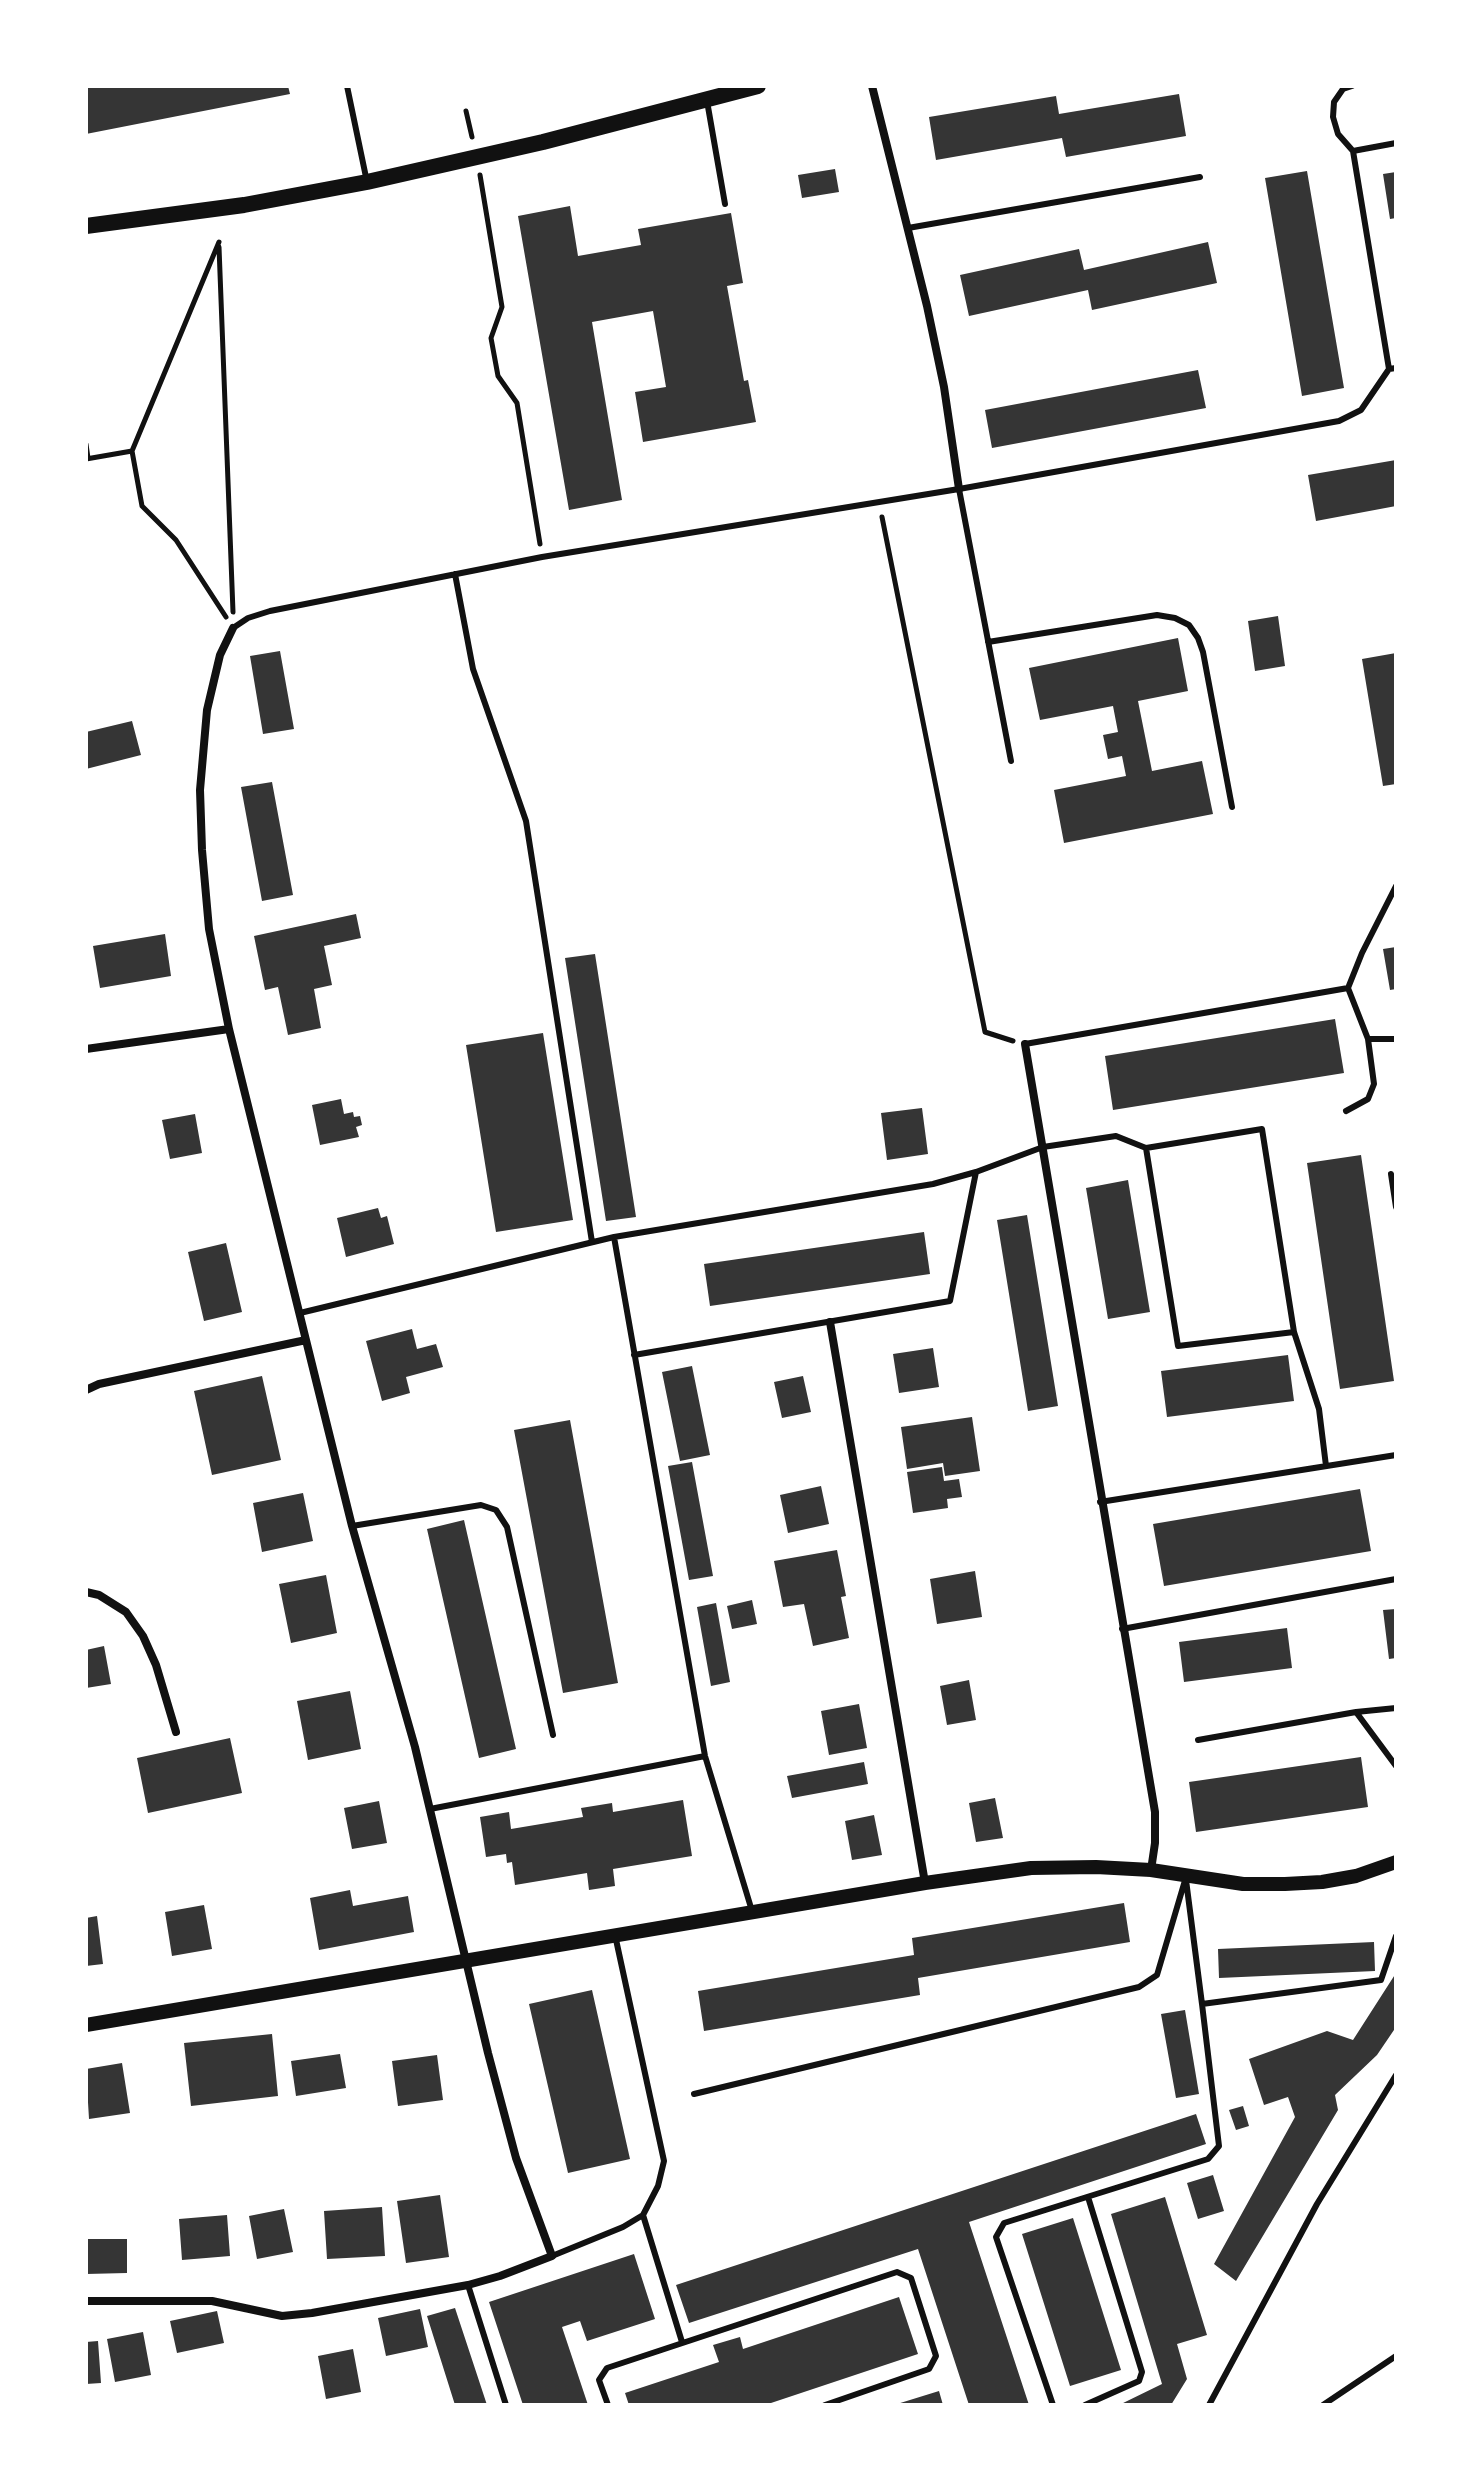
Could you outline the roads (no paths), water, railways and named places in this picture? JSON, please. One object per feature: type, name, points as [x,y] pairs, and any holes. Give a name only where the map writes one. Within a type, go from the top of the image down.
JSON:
[{"type":"main road","points":[[86,226],[244,205],[367,182],[477,158],[758,86]]},
{"type":"street","points":[[872,86],[944,387],[959,489]]},
{"type":"street","points":[[86,2301],[212,2301],[282,2316],[468,2285],[552,2256],[516,2158],[430,1809],[352,1526],[229,1029],[209,929],[200,790],[207,710],[220,655],[233,628]]},
{"type":"street","points":[[86,1049],[229,1029]]},
{"type":"street","points":[[1025,1044],[1100,1502],[1155,1812],[1151,1870]]},
{"type":"street","points":[[830,1322],[925,1883]]},
{"type":"street","points":[[86,1390],[99,1384],[306,1340]]},
{"type":"street","points":[[86,1592],[99,1595],[126,1612],[143,1636],[156,1665],[176,1732]]},
{"type":"street","points":[[86,2025],[925,1883],[1031,1868],[1151,1870],[1243,1884],[1322,1882],[1356,1876],[1396,1862]]},
{"type":"lane","points":[[347,86],[367,182]]},
{"type":"lane","points":[[233,628],[248,618],[270,611],[542,557],[879,503],[1339,421],[1361,410],[1392,369],[1353,151],[1338,134],[1333,117],[1334,102],[1343,89],[1352,86]]},
{"type":"lane","points":[[707,99],[725,204]]},
{"type":"lane","points":[[1353,151],[1396,143]]},
{"type":"lane","points":[[908,228],[1200,177]]},
{"type":"lane","points":[[959,489],[1011,761]]},
{"type":"lane","points":[[455,574],[473,669],[526,821],[592,1242]]},
{"type":"lane","points":[[988,642],[1157,615],[1175,618],[1189,625],[1203,652],[1232,807]]},
{"type":"lane","points":[[1346,1111],[1368,1099],[1374,1084],[1368,1039],[1348,988],[1396,886]]},
{"type":"lane","points":[[1025,1044],[1348,988]]},
{"type":"lane","points":[[1368,1039],[1396,1039]]},
{"type":"lane","points":[[300,1313],[614,1237],[933,1184],[1043,1147],[1116,1136],[1146,1148],[1262,1129],[1294,1332],[1319,1409],[1326,1466]]},
{"type":"lane","points":[[1146,1148],[1178,1346],[1294,1332]]},
{"type":"lane","points":[[634,1355],[950,1301],[976,1172]]},
{"type":"lane","points":[[1391,1174],[1396,1207]]},
{"type":"lane","points":[[614,1237],[705,1756],[752,1913]]},
{"type":"lane","points":[[1100,1502],[1396,1455]]},
{"type":"lane","points":[[352,1526],[481,1505],[496,1510],[507,1527],[553,1735]]},
{"type":"lane","points":[[1122,1629],[1396,1579]]},
{"type":"lane","points":[[1198,1740],[1356,1712],[1396,1708]]},
{"type":"lane","points":[[1356,1712],[1396,1766]]},
{"type":"lane","points":[[430,1809],[705,1756]]},
{"type":"lane","points":[[1053,2405],[996,2237],[1004,2223],[1208,2159],[1219,2146],[1186,1877]]},
{"type":"lane","points":[[694,2094],[1139,1987],[1157,1975],[1186,1877]]},
{"type":"lane","points":[[552,2256],[623,2227],[643,2215],[658,2186],[664,2161],[615,1935]]},
{"type":"lane","points":[[1202,2004],[1381,1980],[1396,1936]]},
{"type":"lane","points":[[1209,2405],[1317,2204],[1396,2075]]},
{"type":"lane","points":[[1085,2405],[1139,2381],[1142,2372],[1088,2197]]},
{"type":"lane","points":[[643,2215],[682,2342]]},
{"type":"lane","points":[[608,2405],[599,2380],[607,2368],[897,2272],[911,2278],[936,2356],[929,2369],[825,2405]]},
{"type":"lane","points":[[468,2285],[506,2405]]},
{"type":"lane","points":[[1323,2405],[1396,2356]]}]
